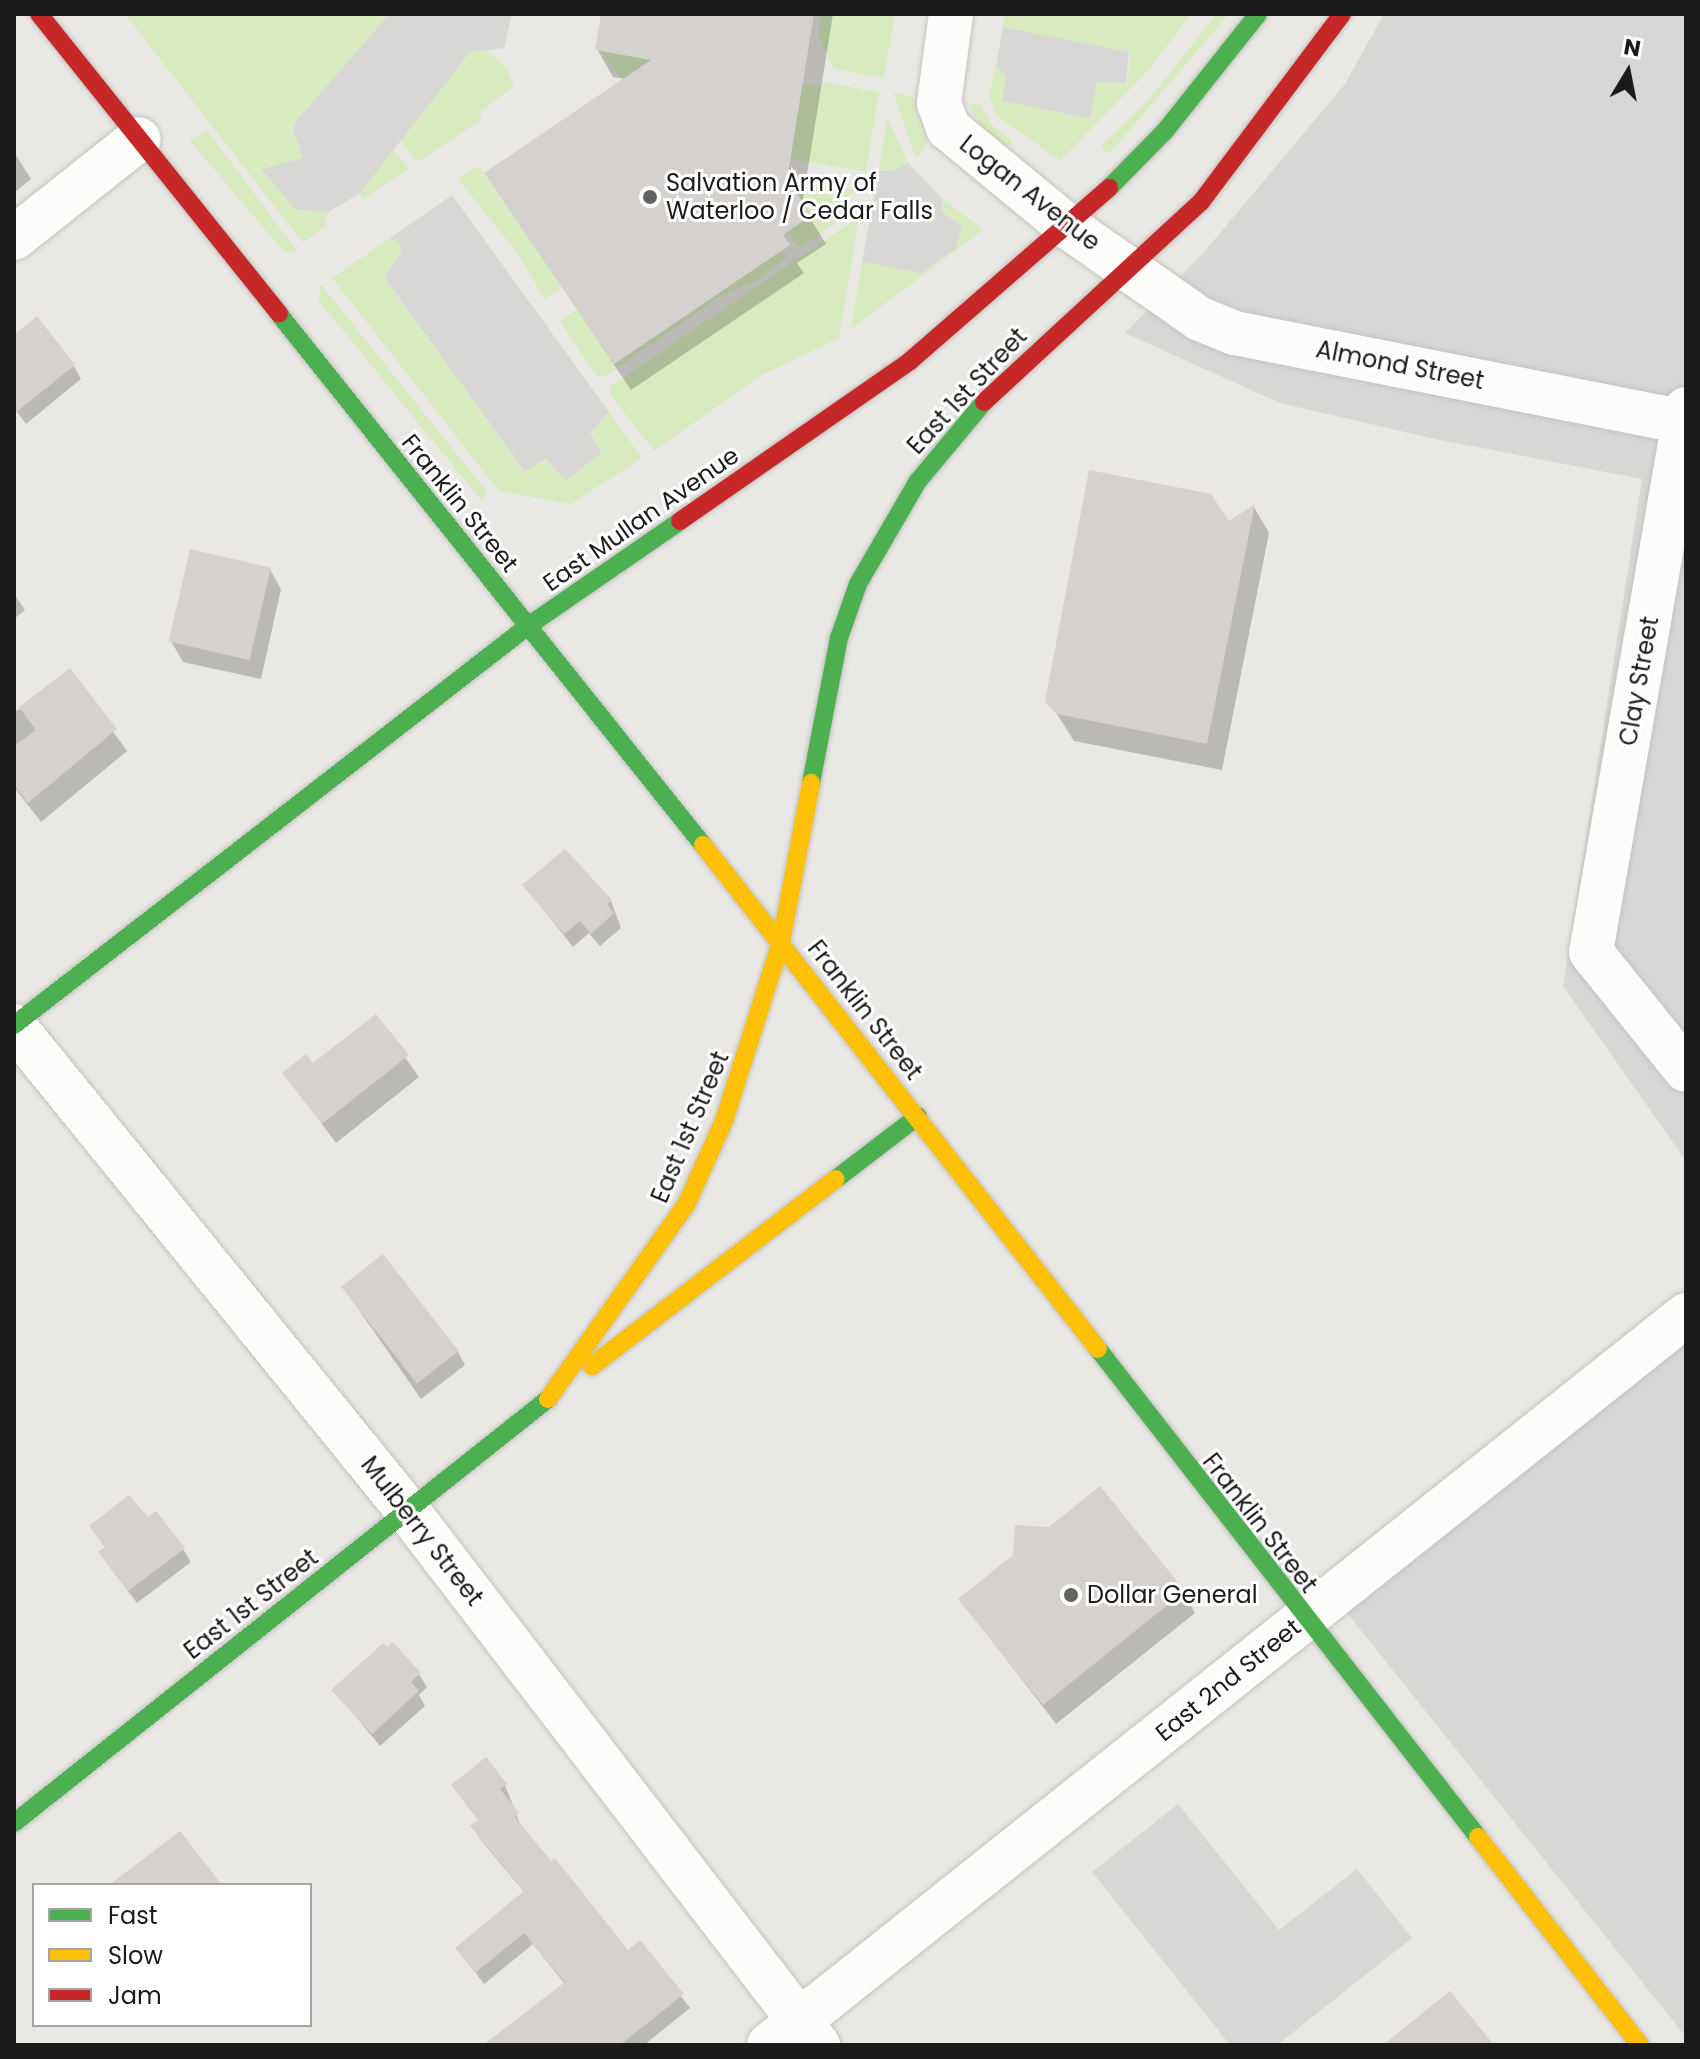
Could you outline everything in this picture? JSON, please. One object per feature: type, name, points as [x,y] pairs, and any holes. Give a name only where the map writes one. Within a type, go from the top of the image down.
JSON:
[{"type":"main road","name":"Franklin Street","points":[[39,14],[781,942],[1304,1619],[1640,2045]]},
{"type":"main road","name":"East Mullan Avenue","points":[[14,1026],[528,626],[910,361],[1068,227],[1165,131],[1258,14]]},
{"type":"main road","points":[[1130,268],[1201,202],[1245,149],[1342,14]]},
{"type":"main road","name":"East 1st Street","points":[[14,1823],[555,1393],[686,1205],[724,1121],[781,942],[819,728],[839,638],[858,584],[918,481],[951,437],[1064,324],[1130,268]]},
{"type":"main road","points":[[555,1393],[918,1116]]},
{"type":"street","name":"Logan Avenue","points":[[951,14],[939,103],[948,128],[1068,227],[1130,268]]},
{"type":"street","points":[[14,238],[139,139]]},
{"type":"street","name":"Almond Street","points":[[1130,268],[1200,319],[1235,333],[1685,417]]},
{"type":"street","name":"Clay Street","points":[[1683,1063],[1591,952],[1685,417]]},
{"type":"street","name":"Mulberry Street","points":[[14,1026],[407,1510],[796,2037]]},
{"type":"street","name":"East 2nd Street","points":[[796,2037],[1304,1619],[1686,1315]]},
{"type":"shaded area","points":[[389,14],[512,14],[504,48],[470,52],[360,193],[327,213],[295,209],[261,169],[303,158],[293,130],[296,121]]},
{"type":"shaded area","points":[[1384,14],[1686,14],[1686,1161],[1563,986],[1642,479],[1435,439],[1280,403],[1125,333],[1204,252],[1345,84]]},
{"type":"shaded area","points":[[1003,27],[1129,52],[1126,83],[1097,82],[1090,118],[1002,101],[1006,76],[996,65]]},
{"type":"shaded area","points":[[908,163],[943,199],[941,211],[962,226],[956,248],[921,273],[862,262],[879,170],[892,171]]},
{"type":"shaded area","points":[[452,195],[609,412],[590,433],[602,452],[566,481],[546,459],[524,471],[384,277],[402,252],[399,242],[389,239]]},
{"type":"shaded area","points":[[1686,1290],[1686,2037],[1323,1583]]},
{"type":"shaded area","points":[[1686,1757],[1686,1991],[1588,1870],[1601,1859],[1584,1836]]},
{"type":"shaded area","points":[[1178,1804],[1279,1930],[1357,1869],[1412,1938],[1277,2045],[1230,2045],[1092,1872]]},
{"type":"green space","points":[[125,14],[389,14],[296,121],[293,130],[303,158],[297,164],[295,209],[327,213],[326,226],[303,243]]},
{"type":"green space","points":[[821,14],[895,14],[884,78],[834,69],[818,36]]},
{"type":"green space","points":[[1005,14],[1191,14],[1147,72],[1060,161],[996,115],[989,95],[996,65],[1006,76],[1003,101],[1095,85],[1100,79],[1126,82],[1131,57],[1129,52],[1003,27]]},
{"type":"green space","points":[[1216,14],[1229,14],[1109,154],[1100,147],[1151,97]]},
{"type":"green space","points":[[487,50],[507,69],[514,86],[480,112],[482,119],[418,162],[399,139],[470,52]]},
{"type":"green space","points":[[601,51],[684,64],[622,80]]},
{"type":"green space","points":[[822,82],[879,92],[866,172],[791,159],[802,84],[821,86]]},
{"type":"green space","points":[[893,93],[912,96],[927,145],[916,158]]},
{"type":"green space","points":[[967,103],[981,105],[992,125],[1012,140],[1006,150],[983,129]]},
{"type":"green space","points":[[887,116],[908,163],[892,171],[879,170]]},
{"type":"green space","points":[[208,131],[297,251],[284,252],[189,140]]},
{"type":"green space","points":[[393,149],[409,169],[363,199],[360,193]]},
{"type":"green space","points":[[478,166],[562,287],[545,299],[515,250],[458,179]]},
{"type":"green space","points":[[787,180],[856,190],[832,210],[837,222],[800,248],[788,232]]},
{"type":"green space","points":[[943,199],[983,230],[851,329],[862,262],[921,273],[962,226],[941,211]]},
{"type":"green space","points":[[859,217],[839,338],[760,376],[654,451],[610,394],[611,386]]},
{"type":"green space","points":[[389,239],[399,242],[402,252],[384,277],[523,470],[543,459],[555,464],[566,481],[602,451],[589,433],[609,412],[642,458],[571,504],[499,491],[332,278]]},
{"type":"green space","points":[[782,250],[787,257],[752,284],[724,294],[606,376],[597,376],[560,321],[577,309],[615,364]]},
{"type":"green space","points":[[321,284],[488,493],[481,500],[318,300]]},
{"type":"building","name":"Salvation Army of Waterloo / Cedar Falls","points":[[601,14],[814,14],[787,179],[812,215],[783,235],[790,245],[614,364],[484,173],[651,60],[595,50]]},
{"type":"building","points":[[37,316],[75,365],[14,414],[14,335]]},
{"type":"building","points":[[1089,470],[1211,494],[1229,521],[1255,504],[1207,744],[1057,714],[1045,702]]},
{"type":"building","points":[[190,549],[271,568],[250,660],[169,642]]},
{"type":"building","points":[[70,668],[117,729],[28,803],[14,785],[14,746],[36,730],[19,707]]},
{"type":"building","points":[[565,849],[612,900],[607,904],[614,913],[591,934],[580,921],[564,934],[522,885]]},
{"type":"building","points":[[376,1014],[409,1055],[322,1124],[282,1073],[306,1054],[313,1063]]},
{"type":"building","points":[[383,1254],[459,1351],[417,1384],[341,1287]]},
{"type":"building","name":"Dollar General","points":[[1100,1486],[1185,1591],[1043,1705],[958,1599],[1013,1555],[1015,1525],[1049,1527]]},
{"type":"building","points":[[129,1495],[148,1517],[156,1511],[185,1548],[128,1591],[98,1552],[105,1547],[89,1526]]},
{"type":"building","points":[[393,1642],[421,1673],[411,1682],[419,1691],[372,1734],[331,1690],[383,1643],[387,1647]]},
{"type":"building","points":[[486,1757],[507,1784],[500,1789],[519,1813],[515,1817],[551,1861],[555,1858],[628,1950],[640,1940],[684,1994],[620,2045],[483,2045],[565,1982],[524,1933],[475,1973],[455,1948],[524,1891],[470,1826],[478,1820],[451,1785]]},
{"type":"building","points":[[180,1831],[220,1883],[112,1883]]},
{"type":"building","points":[[1450,1991],[1494,2045],[1383,2045]]},
{"type":"traffic: fast","points":[[1109,188],[1165,131],[1258,14]]},
{"type":"traffic: fast","points":[[279,314],[703,845]]},
{"type":"traffic: fast","points":[[811,783],[839,638],[858,584],[918,481],[984,402]]},
{"type":"traffic: fast","points":[[14,1025],[528,626],[680,521]]},
{"type":"traffic: fast","points":[[836,1179],[918,1116]]},
{"type":"traffic: fast","points":[[1098,1349],[1478,1837]]},
{"type":"traffic: fast","points":[[14,1823],[548,1399]]},
{"type":"traffic: slow","points":[[548,1399],[686,1205],[724,1121],[781,942],[811,783]]},
{"type":"traffic: slow","points":[[703,845],[1098,1349]]},
{"type":"traffic: slow","points":[[592,1366],[836,1179]]},
{"type":"traffic: slow","points":[[1478,1837],[1640,2045]]},
{"type":"traffic: jam","points":[[39,14],[279,314]]},
{"type":"traffic: jam","points":[[984,402],[1201,202],[1342,14]]},
{"type":"traffic: jam","points":[[680,521],[910,361],[1109,188]]},
{"type":"place","name":"Salvation Army of Waterloo / Cedar Falls","points":[[650,197]]},
{"type":"place","name":"Dollar General","points":[[1071,1595]]}]
